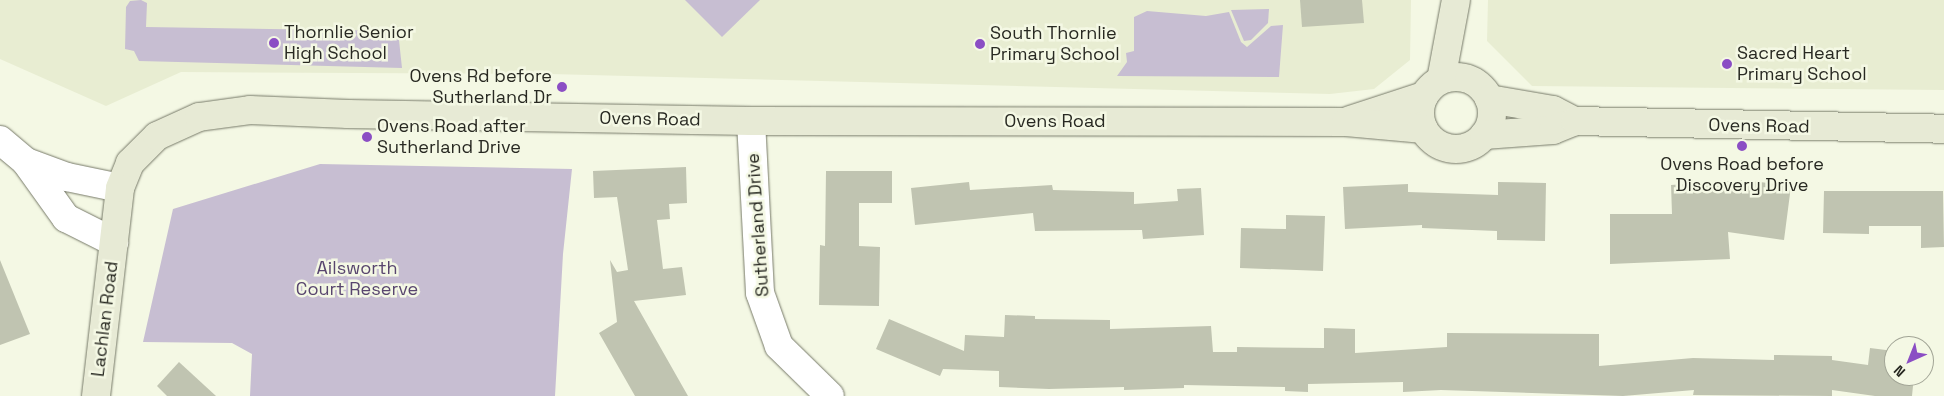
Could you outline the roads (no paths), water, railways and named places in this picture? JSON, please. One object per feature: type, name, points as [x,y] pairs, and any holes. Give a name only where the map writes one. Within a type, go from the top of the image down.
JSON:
[{"type":"street","points":[[1456,5],[1470,80],[1489,99],[1492,118],[1484,135]]},
{"type":"street","points":[[1424,130],[1421,113],[1433,88],[1456,5]]},
{"type":"street","name":"Ovens Road","points":[[1346,122],[1456,77],[1470,80]]},
{"type":"street","name":"Ovens Road","points":[[1489,99],[1553,110],[1575,121]]},
{"type":"street","name":"Ovens Road","points":[[120,188],[130,163],[157,136],[199,117],[250,110],[348,114],[751,120],[1346,122],[1424,130],[1441,145],[1453,148],[1470,146],[1484,135],[1553,130],[1575,121],[1944,129]]},
{"type":"street","name":"Sutherland Drive","points":[[751,120],[760,293],[779,346],[830,396]]},
{"type":"street","points":[[0,140],[26,162],[66,177],[120,188]]},
{"type":"street","name":"Lachlan Road","points":[[26,162],[66,218],[114,242]]},
{"type":"street","name":"Lachlan Road","points":[[96,396],[120,188]]},
{"type":"place","name":"Thornlie Senior High School","points":[[274,43]]},
{"type":"place","name":"South Thornlie Primary School","points":[[980,44]]},
{"type":"place","name":"Sacred Heart Primary School","points":[[1727,64]]},
{"type":"place","name":"Ovens Rd before Sutherland Dr","points":[[562,87]]},
{"type":"place","name":"Ovens Road after Sutherland Drive","points":[[367,137]]},
{"type":"place","name":"Ovens Road before Discovery Drive","points":[[1742,146]]},
{"type":"park label","name":"Ailsworth Court Reserve","points":[[357,279]]}]
